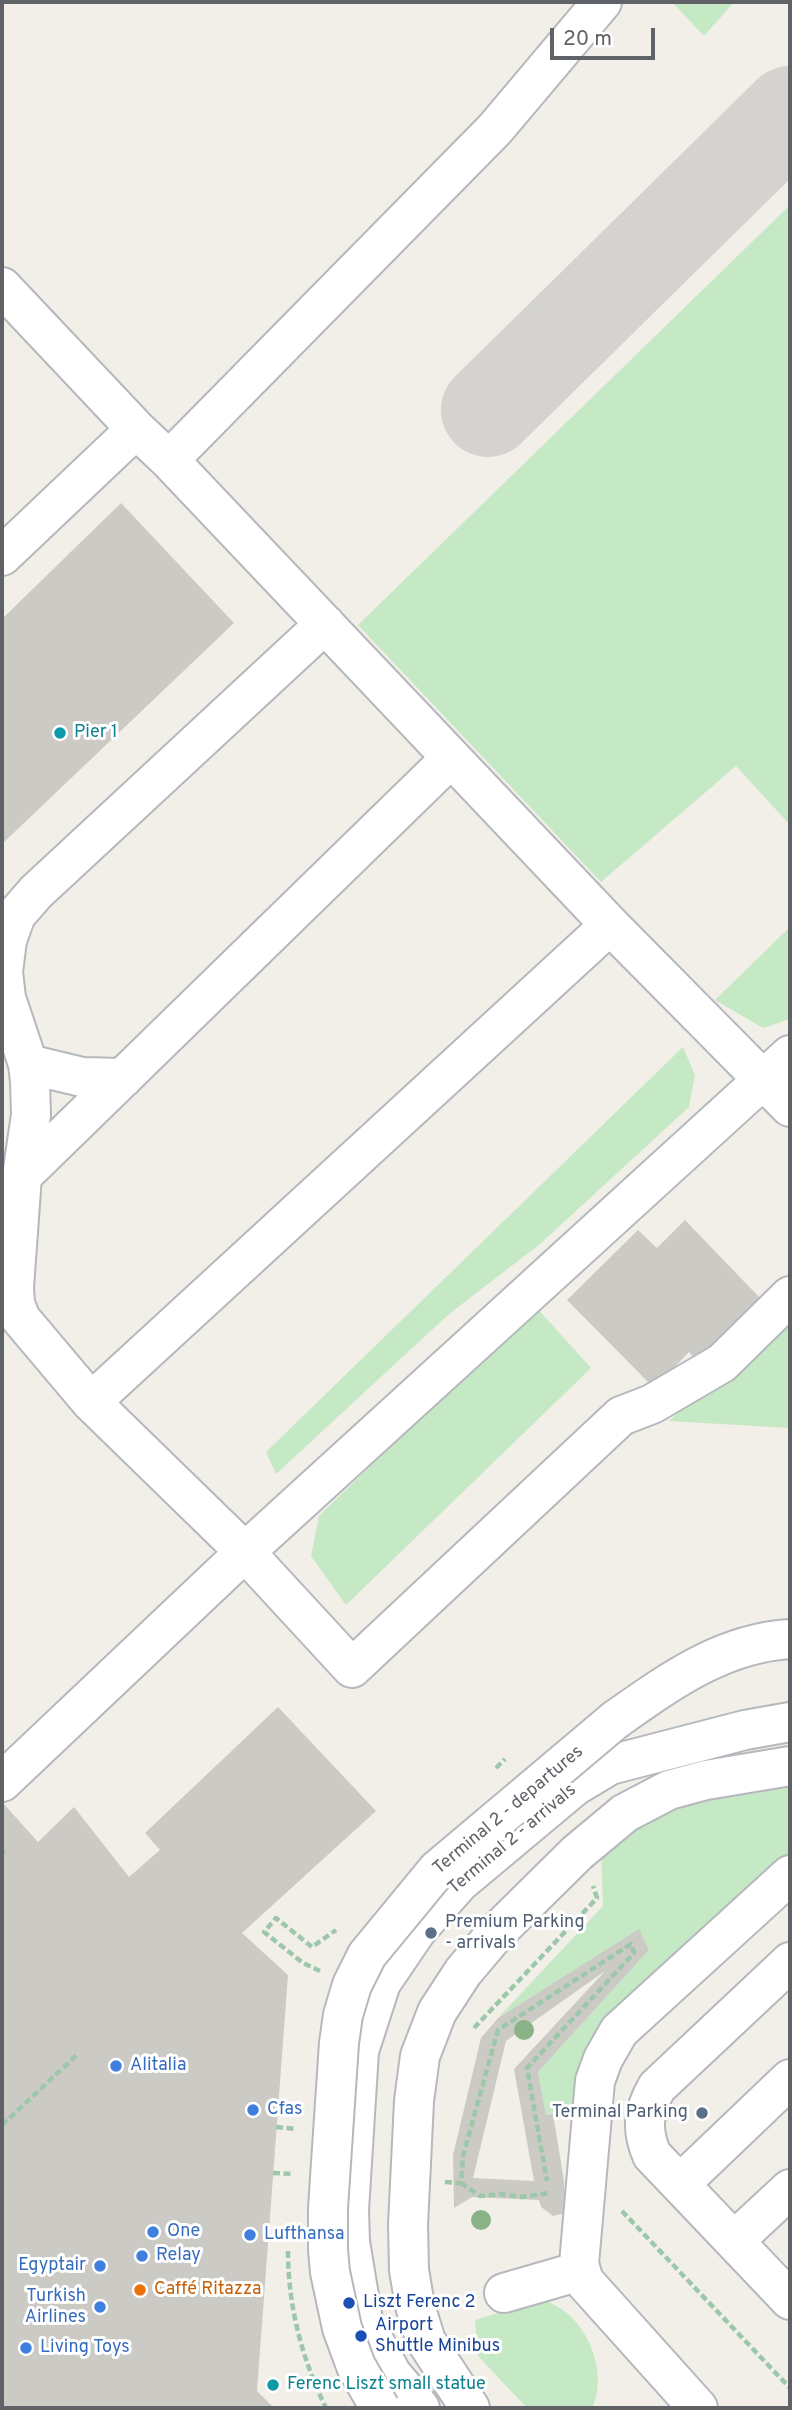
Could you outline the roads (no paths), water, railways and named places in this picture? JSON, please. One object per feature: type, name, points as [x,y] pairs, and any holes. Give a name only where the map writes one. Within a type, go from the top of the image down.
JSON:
[{"type":"street","points":[[169,460],[495,129],[603,2]]},
{"type":"street","points":[[2,287],[610,925],[777,1067],[790,1107]]},
{"type":"street","points":[[2,556],[136,429]]},
{"type":"street","points":[[325,624],[36,892],[16,915],[7,940],[3,972],[6,999],[28,1064],[31,1115],[22,1177],[14,1287],[15,1304],[21,1319],[90,1402],[245,1552],[352,1668],[621,1416],[652,1404],[722,1363],[790,1296]]},
{"type":"street","points":[[22,1177],[451,758]]},
{"type":"street","points":[[90,1402],[610,925]]},
{"type":"street","points":[[28,1064],[64,1074],[122,1078]]},
{"type":"street","points":[[2,1782],[245,1552],[777,1067]]},
{"type":"street","name":"Terminal 2 - departures","points":[[380,2408],[356,2367],[342,2328],[328,2249],[328,2208],[339,2043],[352,1985],[367,1955],[437,1870],[615,1720],[692,1668],[718,1656],[751,1646],[790,1639]]},
{"type":"street","name":"Terminal 2 - arrivals","points":[[420,2408],[390,2373],[363,2320],[351,2242],[349,2210],[357,2062],[366,2026],[382,1983],[417,1930],[459,1883],[575,1786],[610,1765],[745,1730],[790,1722]]},
{"type":"street","points":[[470,2408],[426,2341],[415,2306],[410,2270],[408,2225],[414,2101],[420,2056],[437,2012],[463,1972],[496,1933],[578,1853],[625,1813],[669,1790],[706,1780],[790,1766]]},
{"type":"street","points":[[678,2401],[584,2281],[567,2193],[595,2081],[603,2059],[619,2031],[790,1875]]},
{"type":"street","points":[[790,1962],[657,2087],[646,2106],[645,2121],[652,2155],[790,2300]]},
{"type":"street","points":[[680,2184],[790,2079]]},
{"type":"street","points":[[734,2241],[790,2189]]},
{"type":"street","points":[[504,2293],[580,2271]]},
{"type":"place","name":"Pier 1","points":[[60,733]]},
{"type":"place","name":"Premium Parking - arrivals","points":[[431,1933]]},
{"type":"place","name":"Alitalia","points":[[116,2066]]},
{"type":"place","name":"Cfas","points":[[253,2110]]},
{"type":"place","name":"Terminal Parking","points":[[702,2113]]},
{"type":"place","name":"One","points":[[153,2232]]},
{"type":"place","name":"Lufthansa","points":[[250,2235]]},
{"type":"place","name":"Relay","points":[[142,2256]]},
{"type":"place","name":"Egyptair","points":[[100,2266]]},
{"type":"place","name":"Caffé Ritazza","points":[[140,2290]]},
{"type":"place","name":"Liszt Ferenc 2","points":[[349,2303]]},
{"type":"place","name":"Turkish Airlines","points":[[100,2307]]},
{"type":"place","name":"Airport Shuttle Minibus","points":[[361,2336]]},
{"type":"place","name":"Living Toys","points":[[26,2348]]},
{"type":"place","name":"Ferenc Liszt small statue","points":[[273,2385]]}]
